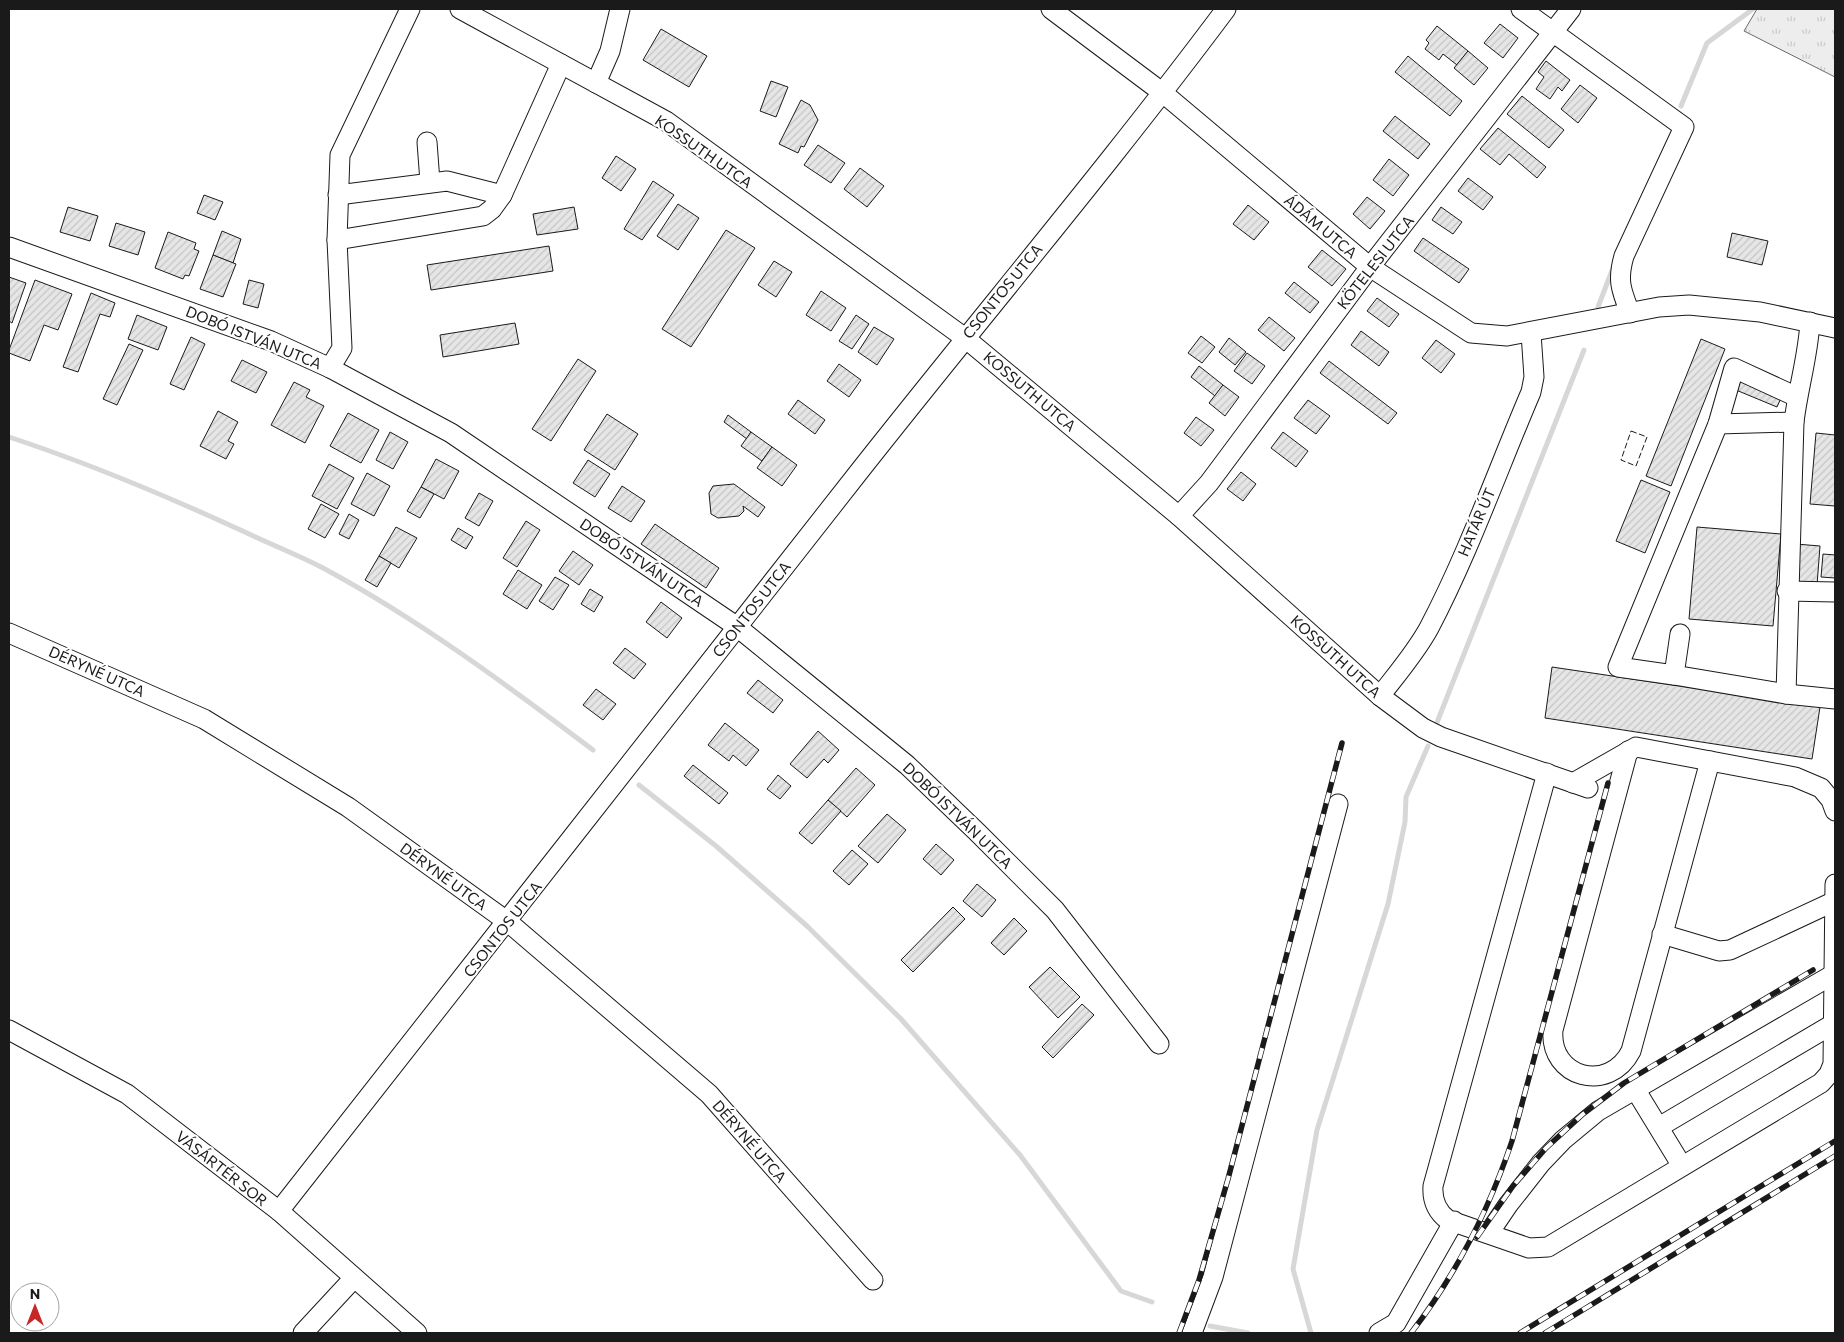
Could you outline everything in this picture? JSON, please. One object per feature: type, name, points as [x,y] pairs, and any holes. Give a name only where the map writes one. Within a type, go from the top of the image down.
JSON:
[{"type":"street","points":[[330,368],[342,348],[337,240],[340,155],[410,9]]},
{"type":"street","name":"KOSSUTH UTCA","points":[[460,9],[666,121],[965,338],[1179,516],[1380,696],[1423,728],[1581,785],[1628,751]]},
{"type":"street","points":[[596,83],[610,52],[620,9]]},
{"type":"street","name":"ÁDÁM UTCA","points":[[1051,9],[1163,93],[1370,267],[1471,333],[1507,336],[1532,333],[1659,307],[1708,306],[1760,312],[1835,328]]},
{"type":"street","name":"CSONTOS UTCA","points":[[279,1211],[508,922],[736,626],[1163,93],[1226,9]]},
{"type":"street","points":[[1521,9],[1684,127],[1624,256],[1619,273],[1621,291],[1630,313]]},
{"type":"street","name":"KÖTELESI UTCA","points":[[1179,516],[1209,483],[1370,267],[1571,9]]},
{"type":"street","points":[[337,240],[466,220],[488,213],[502,195],[561,64]]},
{"type":"street","points":[[427,142],[430,182]]},
{"type":"street","points":[[338,195],[430,182],[454,182],[477,190],[502,195]]},
{"type":"street","points":[[466,220],[477,190]]},
{"type":"street","name":"DOBÓ ISTVÁN UTCA","points":[[9,247],[270,341],[330,368],[451,434],[736,626],[907,765],[977,832],[1055,910],[1159,1044]]},
{"type":"street","points":[[1786,694],[1787,591],[1794,422],[1797,397],[1808,354],[1810,322]]},
{"type":"street","name":"HATÁR ÚT","points":[[1380,696],[1408,660],[1428,629],[1516,426],[1534,377],[1532,333]]},
{"type":"street","points":[[1797,397],[1734,368],[1718,424],[1618,667],[1786,694],[1835,699]]},
{"type":"street","points":[[1718,424],[1794,422]]},
{"type":"street","points":[[1787,591],[1835,592]]},
{"type":"street","name":"DÉRYNÉ UTCA","points":[[9,633],[204,719],[348,807],[508,922],[709,1094],[873,1280]]},
{"type":"street","points":[[1674,675],[1680,634]]},
{"type":"street","points":[[1710,760],[1628,1057],[1618,1068],[1600,1076],[1587,1076],[1570,1069],[1560,1060],[1554,1049],[1553,1030],[1628,751],[1636,747],[1710,760],[1807,780],[1827,793],[1835,810]]},
{"type":"street","points":[[1547,773],[1433,1186],[1432,1194],[1441,1215],[1454,1222],[1529,1248],[1548,1247],[1821,1083],[1830,1074],[1833,1064],[1835,884]]},
{"type":"street","points":[[1192,1333],[1213,1277],[1338,804]]},
{"type":"street","points":[[1662,934],[1719,951],[1730,950],[1835,901]]},
{"type":"street","points":[[1489,1233],[1525,1182],[1563,1140],[1598,1111],[1834,974]]},
{"type":"street","points":[[1659,1127],[1833,1024]]},
{"type":"street","name":"VÁSÁRTÉR SOR","points":[[9,1030],[127,1094],[279,1211],[417,1333]]},
{"type":"street","points":[[1635,1088],[1682,1166]]},
{"type":"street","points":[[1379,1333],[1396,1322],[1454,1222]]},
{"type":"street","points":[[303,1333],[354,1278]]},
{"type":"green space","points":[[1757,9],[1835,9],[1835,77],[1744,31]]},
{"type":"building","points":[[1500,24],[1518,38],[1503,58],[1484,43]]},
{"type":"building","points":[[1437,26],[1468,51],[1457,65],[1443,54],[1439,60],[1425,49],[1429,43],[1426,40]]},
{"type":"building","points":[[661,29],[707,56],[689,87],[643,60]]},
{"type":"building","points":[[1468,51],[1488,68],[1474,85],[1454,68]]},
{"type":"building","points":[[1408,56],[1462,101],[1450,116],[1395,72]]},
{"type":"building","points":[[1546,61],[1570,80],[1562,91],[1558,87],[1550,99],[1536,89],[1544,77],[1538,72]]},
{"type":"building","points":[[771,81],[788,87],[776,117],[760,111]]},
{"type":"building","points":[[1580,85],[1597,98],[1578,123],[1561,109]]},
{"type":"building","points":[[1522,96],[1564,130],[1549,148],[1507,114]]},
{"type":"building","points":[[801,100],[810,105],[818,120],[804,147],[801,146],[798,153],[779,144]]},
{"type":"building","points":[[1395,116],[1430,144],[1418,159],[1383,131]]},
{"type":"building","points":[[1498,128],[1546,167],[1537,178],[1509,154],[1500,165],[1480,149]]},
{"type":"building","points":[[818,145],[845,163],[831,183],[804,165]]},
{"type":"building","points":[[616,156],[636,169],[621,191],[602,178]]},
{"type":"building","points":[[1389,159],[1409,175],[1393,196],[1373,180]]},
{"type":"building","points":[[860,168],[884,186],[867,207],[844,189]]},
{"type":"building","points":[[1468,178],[1493,197],[1483,210],[1458,191]]},
{"type":"building","points":[[653,181],[674,195],[642,240],[624,229]]},
{"type":"building","points":[[204,195],[223,202],[215,220],[197,213]]},
{"type":"building","points":[[1367,197],[1385,211],[1370,229],[1353,214]]},
{"type":"building","points":[[678,204],[699,218],[678,250],[657,236]]},
{"type":"building","points":[[1248,205],[1269,222],[1254,240],[1233,224]]},
{"type":"building","points":[[68,207],[98,216],[90,241],[60,232]]},
{"type":"building","points":[[574,207],[578,229],[537,235],[533,214]]},
{"type":"building","points":[[1441,207],[1462,222],[1453,234],[1432,220]]},
{"type":"building","points":[[116,223],[145,232],[138,255],[109,246]]},
{"type":"building","points":[[726,230],[755,248],[691,347],[662,329]]},
{"type":"building","points":[[222,231],[241,239],[233,263],[213,255]]},
{"type":"building","points":[[168,232],[196,243],[194,249],[199,251],[189,276],[185,275],[183,279],[155,268]]},
{"type":"building","points":[[1732,233],[1768,241],[1762,265],[1727,257]]},
{"type":"building","points":[[1423,238],[1469,269],[1459,283],[1414,251]]},
{"type":"building","points":[[549,246],[553,271],[431,290],[427,265]]},
{"type":"building","points":[[1322,250],[1346,269],[1332,286],[1308,267]]},
{"type":"building","points":[[213,255],[236,264],[223,297],[200,289]]},
{"type":"building","points":[[774,261],[792,272],[776,297],[758,285]]},
{"type":"building","points":[[9,277],[26,283],[12,323],[9,321]]},
{"type":"building","points":[[35,280],[72,294],[58,330],[44,325],[30,361],[9,353],[9,350]]},
{"type":"building","points":[[249,280],[264,284],[258,308],[243,304]]},
{"type":"building","points":[[1294,282],[1319,302],[1310,313],[1285,293]]},
{"type":"building","points":[[821,291],[846,308],[831,331],[806,315]]},
{"type":"building","points":[[91,293],[115,303],[110,317],[100,314],[78,372],[63,367]]},
{"type":"building","points":[[1377,298],[1399,314],[1389,327],[1367,311]]},
{"type":"building","points":[[137,315],[167,327],[158,350],[128,339]]},
{"type":"building","points":[[856,315],[869,324],[852,349],[839,341]]},
{"type":"building","points":[[1269,317],[1295,338],[1284,351],[1258,330]]},
{"type":"building","points":[[515,323],[519,344],[443,357],[440,335]]},
{"type":"building","points":[[874,327],[894,339],[877,365],[858,352]]},
{"type":"building","points":[[1361,331],[1389,352],[1379,366],[1351,345]]},
{"type":"building","points":[[1201,336],[1215,347],[1202,363],[1188,353]]},
{"type":"building","points":[[191,337],[205,344],[184,390],[170,384]]},
{"type":"building","points":[[1229,338],[1246,352],[1235,365],[1219,352]]},
{"type":"building","points":[[1701,339],[1725,349],[1671,486],[1646,476]]},
{"type":"building","points":[[1436,340],[1455,354],[1441,373],[1422,358]]},
{"type":"building","points":[[129,344],[143,350],[117,405],[103,399]]},
{"type":"building","points":[[1247,353],[1265,366],[1252,384],[1234,371]]},
{"type":"building","points":[[578,359],[596,371],[551,441],[532,429]]},
{"type":"building","points":[[242,360],[267,372],[256,393],[231,381]]},
{"type":"building","points":[[1329,361],[1397,413],[1388,424],[1320,373]]},
{"type":"building","points":[[839,364],[861,380],[849,397],[827,381]]},
{"type":"building","points":[[1199,366],[1223,385],[1215,396],[1191,377]]},
{"type":"building","points":[[1739,381],[1781,398],[1777,407],[1736,390]]},
{"type":"building","points":[[294,382],[310,390],[306,397],[324,406],[305,443],[271,425]]},
{"type":"building","points":[[1223,385],[1239,397],[1225,416],[1209,403]]},
{"type":"building","points":[[798,400],[825,420],[815,434],[788,414]]},
{"type":"building","points":[[1308,400],[1330,416],[1316,434],[1294,418]]},
{"type":"building","points":[[218,411],[238,422],[228,441],[234,444],[226,459],[200,446]]},
{"type":"building","points":[[348,413],[379,430],[361,463],[330,446]]},
{"type":"building","points":[[607,414],[638,434],[615,470],[584,450]]},
{"type":"building","points":[[728,415],[751,432],[747,439],[724,422]]},
{"type":"building","points":[[1196,417],[1214,430],[1201,446],[1184,433]]},
{"type":"building","points":[[390,432],[408,442],[393,469],[376,460]]},
{"type":"building","points":[[751,432],[772,447],[762,461],[741,446]]},
{"type":"building","points":[[1283,432],[1308,451],[1296,467],[1271,448]]},
{"type":"building","points":[[1816,433],[1835,435],[1835,506],[1810,504]]},
{"type":"building","points":[[772,447],[797,465],[782,486],[757,468]]},
{"type":"building","points":[[436,459],[459,471],[444,499],[421,487]]},
{"type":"building","points":[[588,460],[610,474],[595,497],[573,483]]},
{"type":"building","points":[[329,464],[354,478],[337,509],[312,496]]},
{"type":"building","points":[[1241,472],[1256,484],[1243,501],[1227,489]]},
{"type":"building","points":[[367,473],[390,486],[374,516],[351,504]]},
{"type":"building","points":[[1641,480],[1670,492],[1645,553],[1616,541]]},
{"type":"building","points":[[734,484],[765,507],[758,517],[743,506],[744,511],[739,516],[718,518],[711,514],[709,493],[713,486]]},
{"type":"building","points":[[622,486],[645,501],[631,522],[608,508]]},
{"type":"building","points":[[421,487],[434,494],[420,518],[407,511]]},
{"type":"building","points":[[479,493],[493,501],[479,526],[465,518]]},
{"type":"building","points":[[321,504],[339,514],[325,538],[308,529]]},
{"type":"building","points":[[349,514],[359,520],[349,539],[339,534]]},
{"type":"building","points":[[526,521],[540,530],[517,567],[503,558]]},
{"type":"building","points":[[655,524],[719,568],[706,588],[641,544]]},
{"type":"building","points":[[396,527],[417,538],[399,568],[379,556]]},
{"type":"building","points":[[1697,527],[1781,534],[1773,626],[1689,619]]},
{"type":"building","points":[[458,528],[473,537],[466,549],[451,540]]},
{"type":"building","points":[[1796,544],[1820,546],[1817,585],[1793,583]]},
{"type":"building","points":[[573,551],[593,565],[579,585],[559,571]]},
{"type":"building","points":[[1823,554],[1835,555],[1835,578],[1821,577]]},
{"type":"building","points":[[379,556],[391,563],[377,587],[365,580]]},
{"type":"building","points":[[518,570],[542,585],[527,609],[503,594]]},
{"type":"building","points":[[555,577],[569,585],[553,610],[539,601]]},
{"type":"building","points":[[590,589],[603,597],[594,612],[581,604]]},
{"type":"building","points":[[661,602],[682,618],[667,638],[646,622]]},
{"type":"building","points":[[625,648],[646,664],[634,679],[613,663]]},
{"type":"building","points":[[1552,667],[1820,707],[1812,759],[1545,718]]},
{"type":"building","points":[[758,680],[783,700],[773,713],[747,693]]},
{"type":"building","points":[[596,689],[616,704],[603,720],[583,705]]},
{"type":"building","points":[[725,723],[759,750],[746,766],[733,755],[729,761],[708,745]]},
{"type":"building","points":[[818,731],[839,750],[828,763],[824,759],[807,778],[790,764]]},
{"type":"building","points":[[693,765],[728,793],[719,804],[684,776]]},
{"type":"building","points":[[856,768],[875,785],[847,817],[828,800]]},
{"type":"building","points":[[778,775],[791,786],[780,799],[767,789]]},
{"type":"building","points":[[828,800],[841,811],[812,844],[799,833]]},
{"type":"building","points":[[887,814],[906,830],[878,863],[858,846]]},
{"type":"building","points":[[936,844],[954,860],[941,875],[923,859]]},
{"type":"building","points":[[852,850],[868,864],[849,885],[833,871]]},
{"type":"building","points":[[977,884],[996,900],[982,917],[963,901]]},
{"type":"building","points":[[953,907],[965,919],[913,972],[901,960]]},
{"type":"building","points":[[1014,918],[1027,931],[1004,955],[991,943]]},
{"type":"building","points":[[1050,967],[1080,997],[1058,1018],[1029,987]]},
{"type":"building","points":[[1082,1004],[1094,1015],[1053,1058],[1042,1047]]},
{"type":"waterway","points":[[1681,106],[1707,43],[1753,9]]},
{"type":"waterway","points":[[1598,307],[1613,268]]},
{"type":"waterway","points":[[1436,725],[1584,350]]},
{"type":"waterway","points":[[9,437],[70,458],[159,494],[323,568],[428,631],[495,677],[593,750]]},
{"type":"waterway","points":[[1311,1333],[1293,1269],[1317,1130],[1388,904],[1405,822],[1406,797],[1428,746]]},
{"type":"waterway","points":[[639,785],[716,846],[807,926],[901,1019],[1020,1155],[1121,1291],[1152,1302]]},
{"type":"waterway","points":[[1210,1326],[1248,1333]]},
{"type":"railway","points":[[1179,1333],[1199,1280],[1228,1179],[1342,743]]},
{"type":"railway","points":[[1411,1333],[1442,1289],[1469,1242],[1482,1217],[1503,1167],[1512,1141],[1608,783]]},
{"type":"railway","points":[[1477,1237],[1513,1186],[1546,1148],[1583,1114],[1624,1083],[1813,970]]},
{"type":"railway","points":[[1520,1333],[1835,1141]]},
{"type":"railway","points":[[1545,1333],[1835,1156]]},
{"type":"fence","points":[[1631,431],[1647,437],[1636,466],[1621,460],[1631,431]]}]
